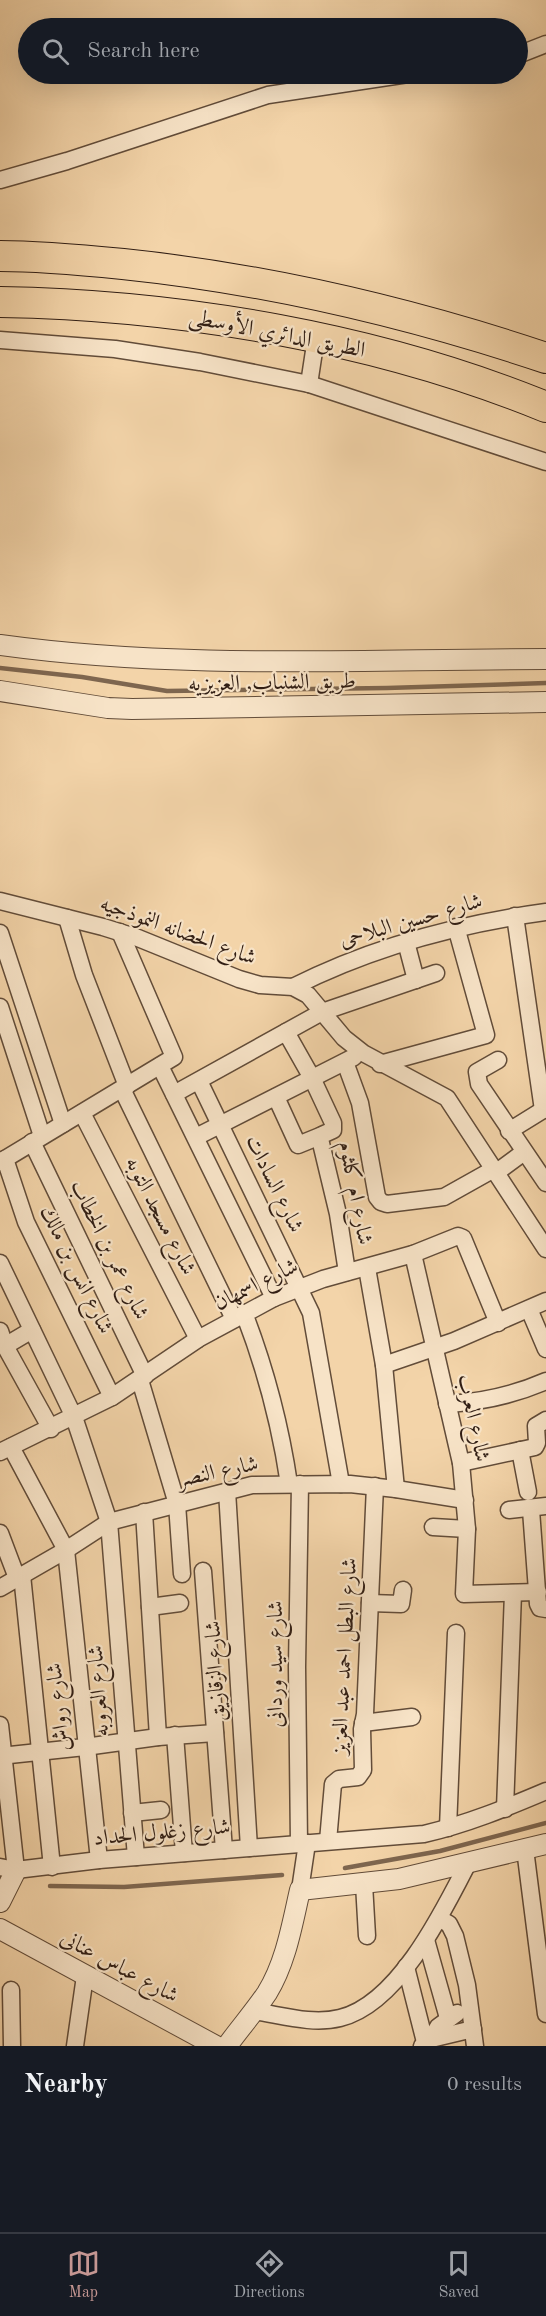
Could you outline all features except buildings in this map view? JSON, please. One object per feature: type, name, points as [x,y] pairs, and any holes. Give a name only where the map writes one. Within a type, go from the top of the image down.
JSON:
[{"type":"highway","name":"الطريق الدائري الأوسطى","points":[[0,256],[86,260],[166,268],[245,280],[324,295],[403,314],[546,358]]},
{"type":"highway","name":"الطريق الدائري الأوسطى","points":[[0,302],[82,305],[160,312],[238,323],[316,338],[392,357],[468,379],[546,407]]},
{"type":"street","points":[[528,51],[546,44]]},
{"type":"street","points":[[0,180],[57,164],[268,95],[341,84]]},
{"type":"street","points":[[309,384],[316,338]]},
{"type":"street","points":[[0,340],[125,350],[200,362],[309,384],[546,462]]},
{"type":"street","name":"طريق الشنباب, العزيزيه","points":[[0,645],[70,654],[156,659],[546,659]]},
{"type":"street","name":"طريق الشنباب, العزيزيه","points":[[0,691],[108,708],[132,709],[546,702]]},
{"type":"street","name":"شارع الحضانه النموذجيه","points":[[0,901],[120,932],[239,979],[261,985],[293,987]]},
{"type":"street","name":"شارع حسين البلاحى","points":[[293,987],[328,969],[456,927],[546,912]]},
{"type":"street","points":[[509,1131],[545,1109],[515,916]]},
{"type":"street","name":"شارع سيد وردانى","points":[[67,918],[84,975],[125,1087],[239,1316],[261,1355],[294,1484],[303,1844],[300,1890]]},
{"type":"street","points":[[380,1064],[486,1035],[456,927]]},
{"type":"street","points":[[3,1160],[173,1058],[174,1055],[120,932]]},
{"type":"street","points":[[0,933],[63,1124]]},
{"type":"street","points":[[406,942],[416,980]]},
{"type":"street","points":[[174,1094],[322,1012],[436,973]]},
{"type":"street","points":[[293,987],[308,995],[344,1038],[363,1053],[447,1098],[495,1171],[541,1229],[546,1249]]},
{"type":"street","name":"شارع عمر بن الخطاب","points":[[0,1007],[37,1139],[142,1378],[177,1504],[182,1574]]},
{"type":"street","name":"شارع ام كلثوم","points":[[286,1032],[312,1078],[333,1123],[333,1130],[320,1136],[338,1214],[346,1272]]},
{"type":"street","points":[[196,1137],[363,1053]]},
{"type":"street","points":[[498,1060],[477,1072],[477,1078],[509,1131],[546,1183]]},
{"type":"street","points":[[345,1062],[360,1103],[377,1197],[381,1202],[387,1204],[453,1194],[524,1152]]},
{"type":"street","points":[[160,1066],[274,1298]]},
{"type":"street","name":"شارع السادات","points":[[199,1081],[299,1288],[315,1326],[341,1484]]},
{"type":"street","points":[[276,1097],[298,1145],[320,1136]]},
{"type":"street","name":"شارع مسجد التوبه","points":[[82,1113],[198,1339]]},
{"type":"street","name":"شارع انس بن مالك","points":[[3,1160],[26,1222],[112,1397]]},
{"type":"street","name":"شارع اسمهان","points":[[5,1450],[112,1397],[198,1339],[274,1298],[346,1272],[413,1254],[461,1236],[498,1323]]},
{"type":"street","name":"شارع العرب","points":[[413,1254],[460,1463],[467,1529],[464,1594],[513,1593]]},
{"type":"street","points":[[367,1268],[384,1365],[396,1489]]},
{"type":"street","name":"شارع العروبه","points":[[1,1269],[74,1417],[109,1522],[136,1857]]},
{"type":"street","points":[[384,1365],[498,1323],[546,1300]]},
{"type":"street","points":[[529,1309],[546,1349]]},
{"type":"street","points":[[32,1330],[3,1338],[51,1429]]},
{"type":"street","points":[[447,1404],[490,1400],[546,1381]]},
{"type":"street","points":[[460,1463],[536,1446],[536,1426],[546,1420]]},
{"type":"street","points":[[5,1450],[66,1550]]},
{"type":"street","points":[[520,1450],[528,1492]]},
{"type":"street","name":"شارع النصر","points":[[0,1588],[109,1522],[252,1485],[375,1486],[465,1500]]},
{"type":"street","name":"شارع البطل احمد عبد العزيز","points":[[328,1841],[333,1784],[339,1779],[358,1777],[361,1774],[375,1486]]},
{"type":"street","name":"شارع الزقازيق","points":[[227,1491],[249,1848]]},
{"type":"street","points":[[509,1510],[538,1508],[538,1592],[540,1608],[546,1609]]},
{"type":"street","points":[[144,1512],[150,1607],[184,1853]]},
{"type":"street","points":[[433,1527],[467,1529]]},
{"type":"street","points":[[0,1533],[19,1577],[41,1752],[51,1867]]},
{"type":"street","name":"شارع رواش","points":[[66,1550],[85,1747],[99,1860]]},
{"type":"street","points":[[203,1570],[224,1850]]},
{"type":"street","points":[[370,1603],[401,1604],[403,1590]]},
{"type":"street","points":[[504,1809],[513,1593],[538,1592]]},
{"type":"street","points":[[150,1607],[180,1603]]},
{"type":"street","points":[[448,1828],[456,1633]]},
{"type":"street","points":[[363,1723],[412,1717]]},
{"type":"street","points":[[0,1725],[8,1868],[0,1902]]},
{"type":"street","points":[[2,1756],[167,1736],[215,1733]]},
{"type":"street","name":"شارع زغلول الحداد","points":[[8,1868],[51,1867],[99,1860],[405,1837],[448,1828],[504,1809],[546,1791]]},
{"type":"street","points":[[132,1813],[161,1810]]},
{"type":"street","points":[[227,2046],[267,1993],[278,1970],[288,1943],[300,1890],[364,1884],[468,1863],[546,1844]]},
{"type":"street","points":[[525,1850],[546,2014]]},
{"type":"street","points":[[253,2011],[313,2020],[340,2018],[365,2007],[406,1967],[426,1940],[440,1919],[468,1863]]},
{"type":"street","points":[[364,1884],[367,1936]]},
{"type":"street","points":[[426,2044],[474,2038],[470,2003],[455,1936],[448,1924],[440,1919]]},
{"type":"street","name":"شارع عباس عنانى","points":[[0,1929],[216,2046]]},
{"type":"street","points":[[426,1940],[448,2019]]},
{"type":"street","points":[[406,1967],[426,2044]]},
{"type":"street","points":[[75,2046],[85,1976]]},
{"type":"street","points":[[11,1990],[12,2046]]},
{"type":"street","points":[[426,2044],[438,2027],[470,2003]]},
{"type":"waterway","points":[[0,668],[82,677],[167,691],[546,683]]},
{"type":"waterway","points":[[345,1868],[440,1851],[546,1823]]},
{"type":"waterway","points":[[50,1886],[124,1887],[282,1875]]}]
